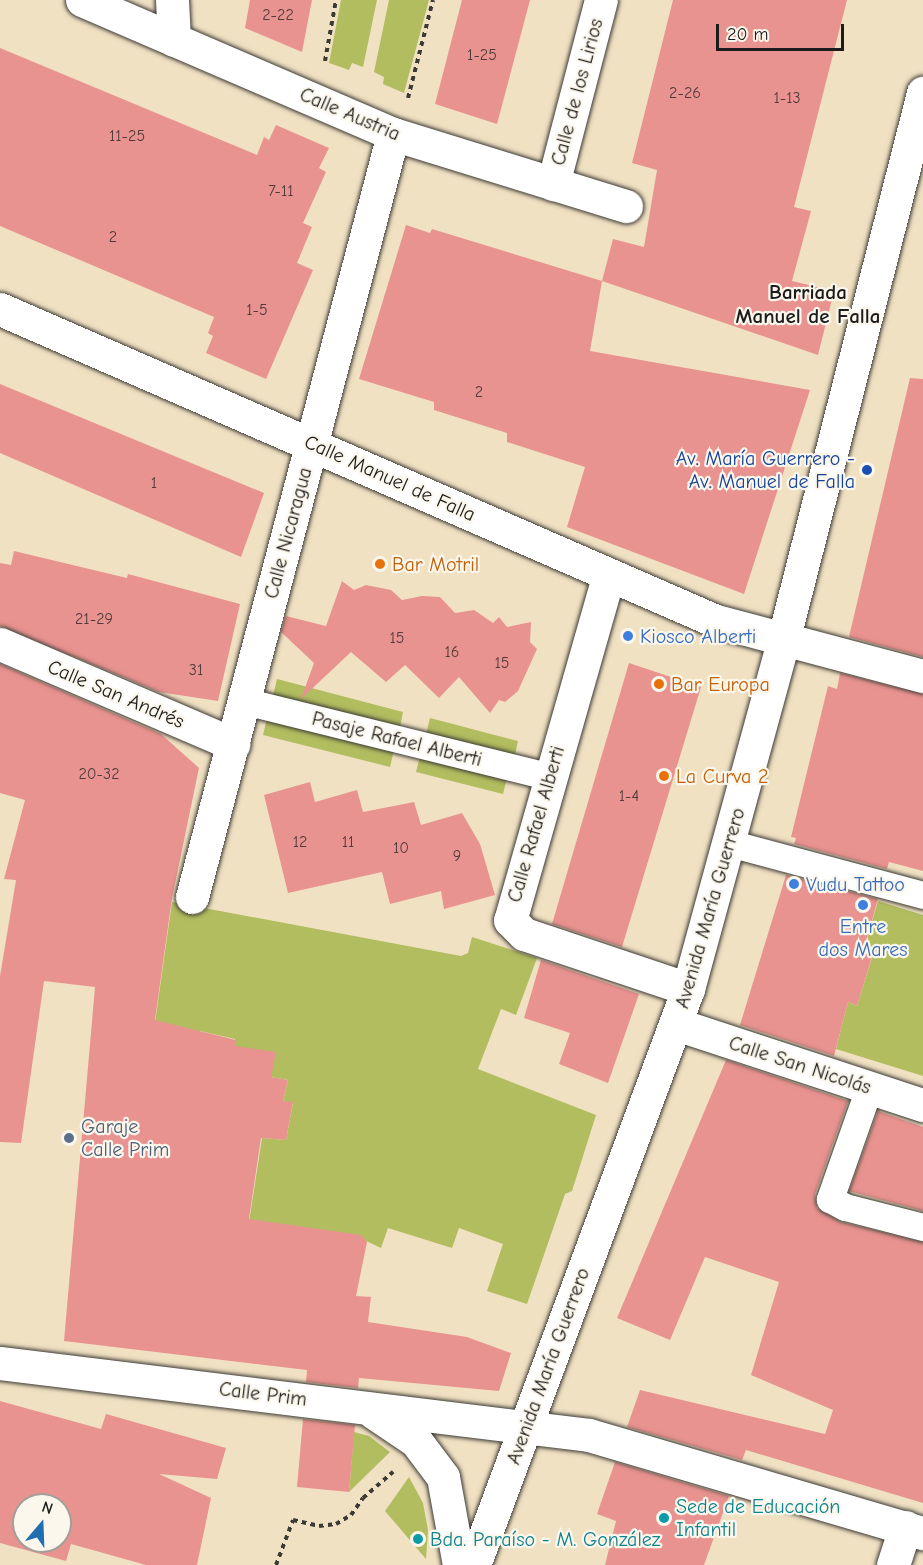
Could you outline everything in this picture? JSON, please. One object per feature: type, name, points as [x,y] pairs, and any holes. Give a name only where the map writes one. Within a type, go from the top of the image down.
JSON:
[{"type":"street","name":"Calle Austria","points":[[82,0],[393,134],[626,206]]},
{"type":"street","points":[[172,0],[174,40]]},
{"type":"street","name":"Calle de los Lirios","points":[[553,184],[601,0]]},
{"type":"street","name":"Avenida María Guerrero","points":[[474,1565],[688,989],[915,162],[923,93]]},
{"type":"street","name":"Calle Nicaragua","points":[[192,897],[393,134]]},
{"type":"street","name":"Calle Manuel de Falla","points":[[0,309],[312,442],[608,577],[716,621],[783,641],[923,676]]},
{"type":"street","name":"Calle Rafael Alberti","points":[[608,577],[510,913],[512,925],[524,934],[688,989]]},
{"type":"street","name":"Calle San Andrés","points":[[0,644],[233,744]]},
{"type":"street","name":"Pasaje Rafael Alberti","points":[[244,701],[550,777]]},
{"type":"street","points":[[729,843],[923,895]]},
{"type":"street","name":"Calle San Nicolás","points":[[676,1024],[923,1105]]},
{"type":"street","points":[[869,1088],[830,1199],[845,1207],[923,1227]]},
{"type":"street","name":"Calle Prim","points":[[0,1363],[526,1425],[589,1435],[914,1530]]},
{"type":"street","points":[[357,1406],[401,1427],[432,1458],[443,1477],[450,1503],[459,1565]]},
{"type":"street","points":[[893,1565],[914,1530]]},
{"type":"path","points":[[323,68],[336,0]]},
{"type":"path","points":[[407,102],[433,0]]},
{"type":"path","points":[[276,1565],[293,1520],[320,1526],[336,1524],[351,1515],[363,1498],[392,1472],[432,1458]]},
{"type":"green space","points":[[341,0],[377,0],[363,67],[352,63],[349,70],[329,63]]},
{"type":"green space","points":[[389,0],[429,0],[404,93],[383,84],[384,77],[374,72]]},
{"type":"green space","points":[[277,679],[403,712],[399,732],[272,700]]},
{"type":"green space","points":[[268,714],[395,746],[390,767],[263,735]]},
{"type":"green space","points":[[430,718],[518,741],[514,760],[425,738]]},
{"type":"green space","points":[[421,753],[508,774],[503,794],[416,772]]},
{"type":"green space","points":[[878,901],[923,915],[923,1076],[836,1049],[848,1002],[857,1006],[874,951],[864,948]]},
{"type":"green space","points":[[172,902],[461,956],[468,953],[472,937],[537,958],[516,1015],[501,1009],[478,1069],[596,1115],[572,1191],[565,1194],[527,1304],[487,1291],[503,1244],[459,1228],[452,1248],[388,1228],[381,1248],[362,1239],[249,1222],[262,1138],[286,1140],[293,1103],[283,1101],[288,1080],[271,1077],[235,1046],[235,1039],[200,1031],[149,1065]]},
{"type":"green space","points":[[354,1432],[369,1436],[390,1452],[349,1492]]},
{"type":"green space","points":[[409,1477],[423,1503],[428,1530],[426,1559],[385,1511]]},
{"type":"building","points":[[250,0],[312,0],[302,52],[245,28]]},
{"type":"building","points":[[462,0],[530,0],[497,124],[435,104]]},
{"type":"building","points":[[673,0],[847,0],[794,207],[811,211],[792,281],[834,291],[818,355],[602,281],[613,239],[644,247],[657,170],[632,163]]},
{"type":"building","points":[[0,48],[257,155],[264,137],[269,140],[276,125],[329,148],[319,168],[326,172],[303,223],[312,227],[297,263],[313,270],[266,379],[206,353],[213,336],[208,333],[214,317],[0,226]]},
{"type":"building","points":[[406,225],[430,233],[432,229],[602,281],[590,351],[810,390],[744,594],[567,527],[585,467],[507,442],[507,433],[434,410],[434,402],[359,379]]},
{"type":"building","points":[[910,378],[923,379],[923,657],[849,637]]},
{"type":"building","points":[[0,384],[264,493],[241,557],[0,453]]},
{"type":"building","points":[[14,551],[127,578],[128,574],[240,604],[218,701],[159,692],[0,626],[0,563],[11,565]]},
{"type":"building","points":[[342,581],[354,590],[366,585],[391,590],[402,600],[422,596],[440,597],[455,613],[474,610],[493,623],[499,617],[507,627],[531,622],[530,642],[537,649],[518,691],[505,702],[499,700],[490,713],[459,677],[439,698],[405,665],[386,682],[351,652],[301,699],[314,663],[281,632],[286,616],[326,626]]},
{"type":"building","points":[[629,663],[701,687],[622,947],[552,924]]},
{"type":"building","points":[[0,664],[161,734],[199,768],[172,898],[155,1020],[236,1040],[235,1046],[276,1052],[271,1077],[288,1080],[283,1101],[293,1102],[286,1140],[261,1138],[249,1219],[361,1235],[367,1242],[356,1296],[371,1297],[368,1322],[467,1337],[511,1353],[499,1391],[359,1378],[358,1388],[306,1382],[307,1370],[64,1341],[95,987],[44,981],[21,1143],[0,1142],[0,976],[16,880],[4,879],[25,800],[0,793]]},
{"type":"building","points":[[840,673],[923,694],[923,871],[889,862],[887,869],[794,844],[796,838],[791,837],[828,686],[837,689]]},
{"type":"building","points":[[310,782],[315,802],[357,790],[363,812],[414,802],[421,825],[462,813],[480,844],[495,895],[444,909],[441,891],[390,904],[382,872],[288,893],[264,795]]},
{"type":"building","points":[[786,875],[878,899],[864,948],[874,950],[857,1006],[848,1002],[834,1056],[740,1025]]},
{"type":"building","points":[[541,960],[639,994],[608,1083],[559,1064],[570,1033],[524,1018]]},
{"type":"building","points":[[726,1060],[848,1101],[815,1194],[817,1208],[841,1222],[923,1242],[923,1503],[746,1450],[742,1460],[627,1427],[640,1390],[825,1434],[833,1410],[751,1375],[779,1282],[705,1257],[670,1340],[617,1318]]},
{"type":"building","points":[[878,1111],[923,1127],[923,1211],[849,1191]]},
{"type":"building","points":[[0,1401],[101,1429],[106,1414],[226,1448],[217,1479],[159,1474],[211,1498],[197,1565],[146,1565],[72,1544],[72,1493],[12,1493],[12,1546],[0,1543]]},
{"type":"building","points":[[303,1419],[355,1425],[349,1492],[297,1487]]},
{"type":"building","name":"Sede de Educación Infantil","points":[[615,1462],[729,1496],[704,1565],[605,1565],[616,1521],[597,1514]]},
{"type":"building","points":[[37,1553],[68,1553],[66,1561]]},
{"type":"place","name":"Av. María Guerrero - Av. Manuel de Falla","points":[[867,470]]},
{"type":"place","name":"Bar Motril","points":[[380,564]]},
{"type":"place","name":"Kiosco Alberti","points":[[628,636]]},
{"type":"place","name":"Bar Europa","points":[[659,684]]},
{"type":"place","name":"La Curva 2","points":[[664,776]]},
{"type":"place","name":"Vudu Tattoo","points":[[794,884]]},
{"type":"place","name":"Entre dos Mares","points":[[863,905]]},
{"type":"place","name":"Garaje Calle Prim","points":[[69,1138]]},
{"type":"place","name":"Sede de Educación Infantil","points":[[664,1518]]},
{"type":"place","name":"Bda. Paraíso - M. González","points":[[418,1539]]},
{"type":"district","name":"Barriada Manuel de Falla","points":[[808,304]]}]
